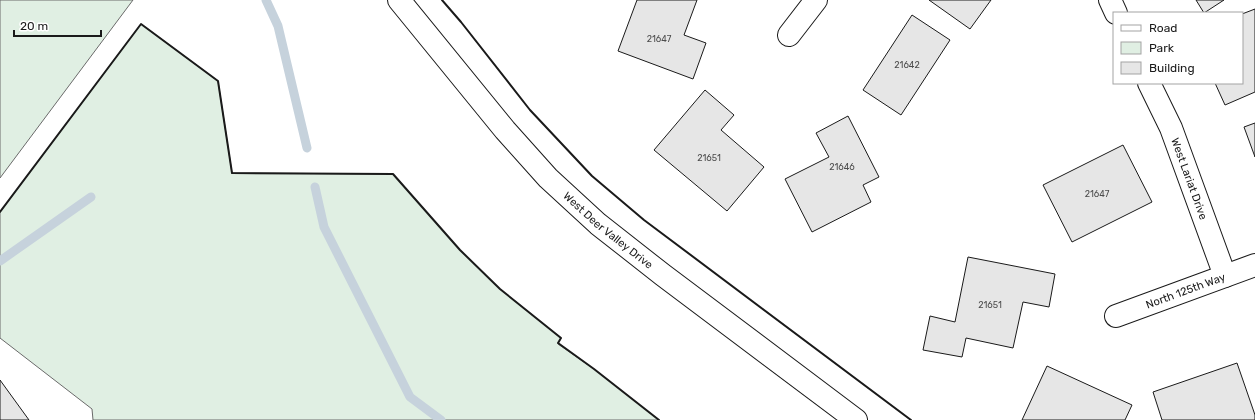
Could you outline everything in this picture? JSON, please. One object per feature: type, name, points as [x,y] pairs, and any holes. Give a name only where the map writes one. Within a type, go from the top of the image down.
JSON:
[{"type":"street","name":"West Deer Valley Drive","points":[[399,0],[505,130],[548,178],[598,224],[663,275],[856,420]]},
{"type":"street","points":[[789,35],[816,0]]},
{"type":"street","points":[[1110,0],[1116,12]]},
{"type":"street","name":"West Lariat Drive","points":[[1149,84],[1170,128],[1225,276]]},
{"type":"street","name":"North 125th Way","points":[[1116,316],[1255,266]]},
{"type":"green space","points":[[0,0],[133,0],[0,178]]},
{"type":"green space","points":[[141,24],[218,81],[232,173],[393,174],[460,250],[500,289],[561,338],[558,344],[594,369],[659,420],[93,420],[92,409],[0,338],[0,212]]},
{"type":"building","points":[[637,0],[697,0],[684,35],[706,43],[693,79],[618,51]]},
{"type":"building","points":[[929,0],[991,0],[970,29]]},
{"type":"building","points":[[1196,0],[1224,0],[1206,12],[1203,12]]},
{"type":"building","points":[[1255,9],[1255,92],[1225,105],[1215,84],[1243,84],[1243,14]]},
{"type":"building","points":[[912,15],[950,40],[901,115],[863,90]]},
{"type":"building","points":[[705,90],[734,115],[721,130],[764,167],[727,211],[654,150]]},
{"type":"building","points":[[848,116],[879,177],[863,185],[871,202],[812,232],[785,179],[829,157],[816,133]]},
{"type":"building","points":[[1255,123],[1255,157],[1244,127]]},
{"type":"building","points":[[1123,145],[1152,202],[1072,242],[1043,185]]},
{"type":"building","points":[[968,257],[1055,274],[1049,307],[1023,302],[1013,348],[966,338],[962,357],[923,350],[930,316],[955,322]]},
{"type":"building","points":[[1237,363],[1255,415],[1255,420],[1162,420],[1153,392]]},
{"type":"building","points":[[1047,366],[1132,405],[1125,420],[1022,420]]},
{"type":"building","points":[[0,380],[29,420],[0,420]]},
{"type":"waterway","points":[[266,0],[278,26],[307,148]]},
{"type":"waterway","points":[[315,187],[324,227],[410,397],[441,420]]},
{"type":"waterway","points":[[0,261],[91,197]]},
{"type":"wall","points":[[442,0],[530,110],[592,176],[644,220],[911,420]]},
{"type":"wall","points":[[0,212],[141,24],[218,81],[232,173],[393,174],[460,250],[500,289],[561,338],[558,343],[659,420]]}]
